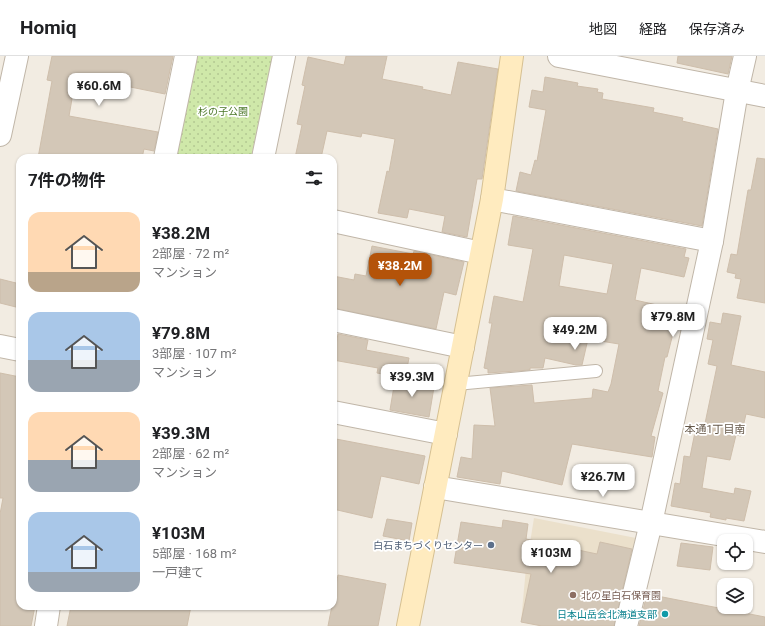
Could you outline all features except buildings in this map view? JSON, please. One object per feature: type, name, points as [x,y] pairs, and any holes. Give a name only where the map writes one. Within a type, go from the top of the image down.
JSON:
[{"type":"street","points":[[0,135],[17,56]]},
{"type":"street","points":[[166,154],[186,56]]},
{"type":"street","points":[[264,154],[284,56]]},
{"type":"street","points":[[408,626],[492,199],[512,56]]},
{"type":"street","points":[[559,56],[765,96]]},
{"type":"street","points":[[626,626],[651,523],[712,241],[744,56]]},
{"type":"street","points":[[492,199],[712,241]]},
{"type":"street","points":[[337,222],[481,253]]},
{"type":"street","points":[[337,321],[463,347]]},
{"type":"street","points":[[0,346],[16,349]]},
{"type":"street","points":[[337,413],[446,434]]},
{"type":"street","points":[[435,487],[765,542]]},
{"type":"street","points":[[46,626],[48,610]]},
{"type":"lane","points":[[456,384],[596,371]]},
{"type":"shaded area","name":"北の星白石保育園","points":[[534,518],[636,538],[617,626],[542,626],[521,622],[526,568]]},
{"type":"green space","name":"杉の子公園","points":[[197,56],[273,56],[252,154],[176,154]]},
{"type":"place","name":"白石まちづくりセンター","points":[[491,545]]},
{"type":"place","name":"北の星白石保育園","points":[[573,595]]},
{"type":"place","name":"日本山岳会北海道支部","points":[[665,614]]},
{"type":"district","name":"本通1丁目南","points":[[715,429]]}]
